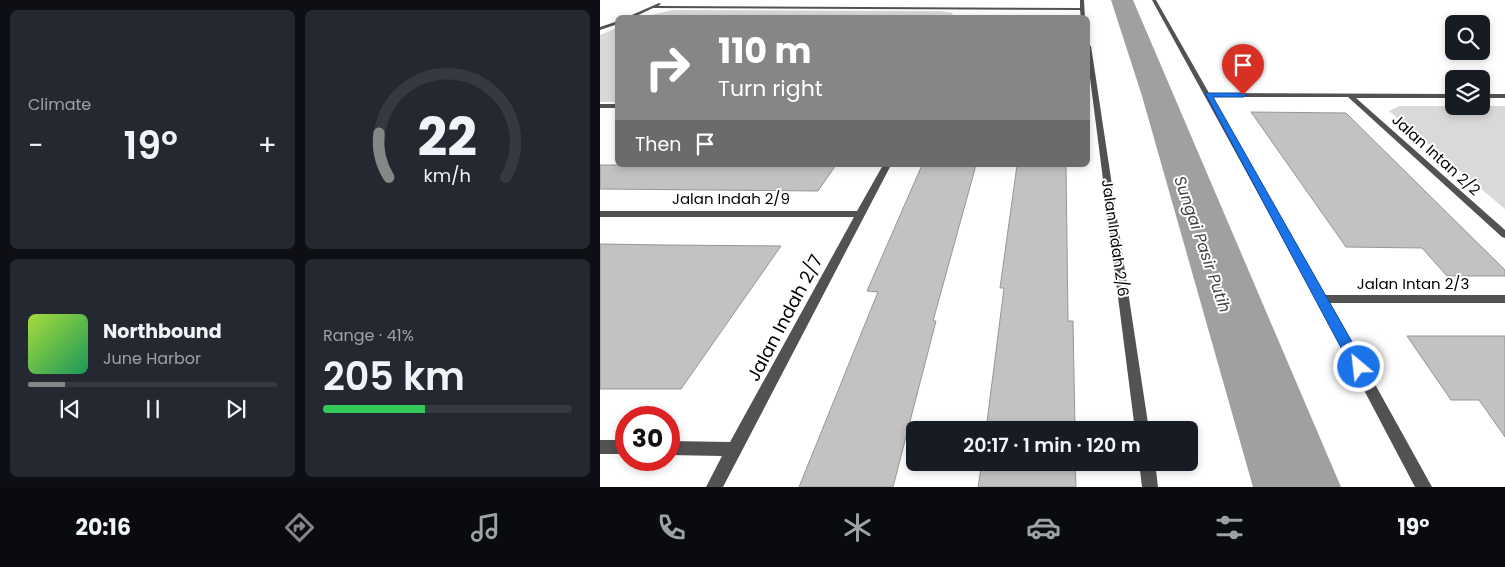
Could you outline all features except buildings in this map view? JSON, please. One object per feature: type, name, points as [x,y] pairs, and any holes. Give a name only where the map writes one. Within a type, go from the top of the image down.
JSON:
[{"type":"street","points":[[635,15],[669,0]]},
{"type":"street","points":[[840,8],[850,0]]},
{"type":"street","points":[[1082,0],[1083,15]]},
{"type":"street","points":[[1154,0],[1322,299],[1424,487]]},
{"type":"street","points":[[652,7],[970,11],[1082,9]]},
{"type":"street","points":[[600,29],[615,23]]},
{"type":"street","name":"Jalan Indah 2/6","points":[[1090,60],[1141,421]]},
{"type":"street","points":[[1208,95],[1445,96]]},
{"type":"street","name":"Jalan Intan 2/2","points":[[1349,95],[1505,235]]},
{"type":"street","points":[[1490,96],[1505,96]]},
{"type":"street","points":[[600,111],[604,106]]},
{"type":"street","name":"Jalan Indah 2/7","points":[[714,487],[886,167]]},
{"type":"street","name":"Jalan Indah 2/9","points":[[600,214],[861,214]]},
{"type":"street","name":"Jalan Intan 2/3","points":[[1322,299],[1505,299]]},
{"type":"street","points":[[600,447],[615,447]]},
{"type":"street","points":[[680,448],[735,449]]},
{"type":"street","points":[[1148,471],[1150,487]]},
{"type":"shaded area","points":[[673,10],[940,11],[953,13],[952,15],[652,15]]},
{"type":"shaded area","points":[[615,29],[615,102],[600,102],[600,35]]},
{"type":"shaded area","points":[[1399,106],[1445,106],[1445,115],[1490,115],[1490,106],[1505,106],[1505,209],[1389,111]]},
{"type":"water","name":"Sungai Pasir Putih","points":[[1111,0],[1133,0],[1341,487],[1253,487],[1142,96]]},
{"type":"route","points":[[1243,95],[1208,95],[1359,367]]}]
